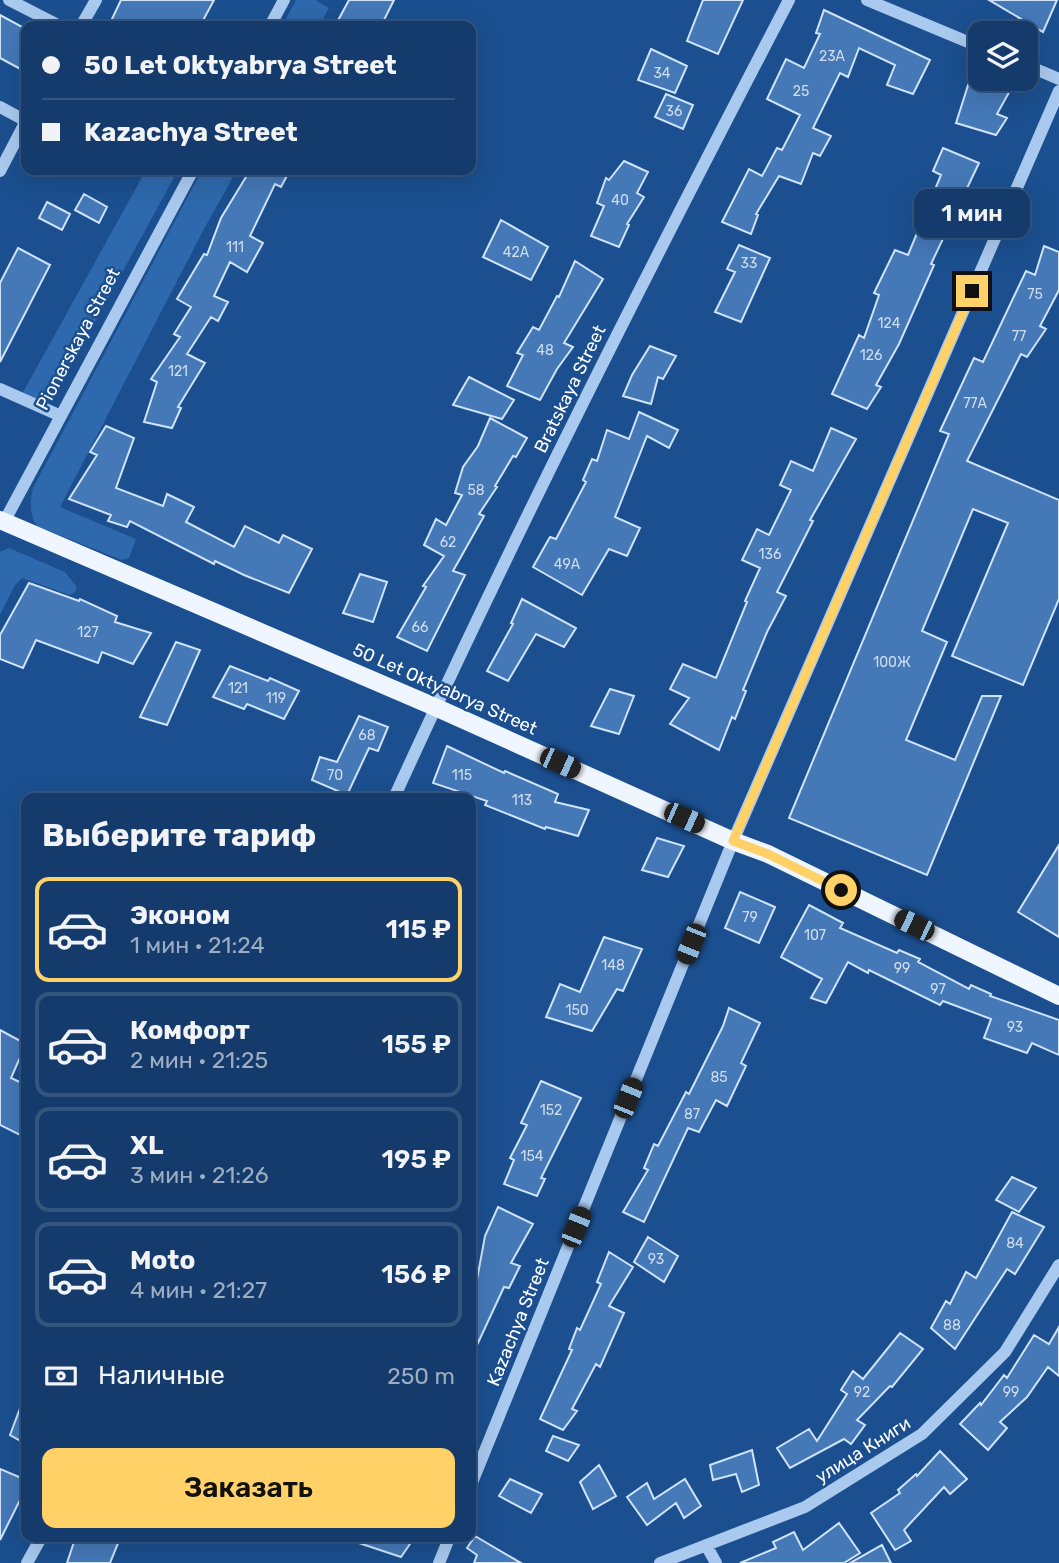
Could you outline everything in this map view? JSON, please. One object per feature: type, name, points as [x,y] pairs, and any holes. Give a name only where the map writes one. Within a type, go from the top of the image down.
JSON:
[{"type":"main road","name":"50 Let Oktyabrya Street","points":[[1,524],[435,707],[733,841],[768,854],[1059,996]]},
{"type":"street","points":[[9,0],[50,21]]},
{"type":"street","points":[[84,21],[96,0]]},
{"type":"street","points":[[273,21],[284,0]]},
{"type":"street","name":"Bratskaya Street","points":[[396,793],[435,707],[635,296],[789,0]]},
{"type":"street","points":[[867,0],[968,42]]},
{"type":"street","points":[[1038,70],[1059,79]]},
{"type":"street","name":"Kazachya Street","points":[[476,1473],[733,841],[1059,91]]},
{"type":"street","points":[[0,107],[21,118]]},
{"type":"street","points":[[0,171],[21,131]]},
{"type":"street","name":"Pionerskaya Street","points":[[1,524],[190,175]]},
{"type":"street","points":[[0,389],[61,416]]},
{"type":"street","name":"улица Книги","points":[[660,1563],[805,1507],[922,1434],[1005,1352],[1059,1265]]},
{"type":"street","points":[[27,1563],[39,1542]]},
{"type":"street","points":[[439,1563],[448,1542]]},
{"type":"street","points":[[706,1545],[716,1563]]},
{"type":"shaded area","points":[[296,0],[315,0],[329,8],[322,21],[285,21]]},
{"type":"shaded area","points":[[143,175],[175,175],[57,392],[49,398],[40,399],[22,394]]},
{"type":"shaded area","points":[[199,175],[234,175],[60,507],[136,539],[129,558],[122,560],[37,526],[31,512],[33,488]]},
{"type":"shaded area","points":[[9,548],[65,572],[76,586],[76,591],[70,595],[22,578],[15,585],[0,615],[0,552]]},
{"type":"building","points":[[121,0],[214,0],[203,21],[111,21]]},
{"type":"building","points":[[349,0],[394,0],[384,21],[338,21]]},
{"type":"building","points":[[703,0],[743,0],[718,54],[687,41]]},
{"type":"building","points":[[989,0],[1057,0],[1043,32],[1038,29],[1038,21],[1024,21]]},
{"type":"building","points":[[824,10],[930,60],[913,94],[887,85],[895,65],[859,48],[848,77],[840,73],[813,128],[831,136],[820,156],[813,153],[801,184],[779,176],[756,214],[758,215],[751,234],[722,222],[749,169],[762,176],[777,148],[782,150],[800,115],[767,99],[786,59],[804,68],[820,34],[816,33]]},
{"type":"building","points":[[0,15],[21,26],[21,69],[0,58]]},
{"type":"building","points":[[651,49],[687,66],[675,93],[638,80]]},
{"type":"building","points":[[968,85],[968,91],[1010,91],[997,114],[1007,118],[996,135],[956,123]]},
{"type":"building","points":[[666,94],[693,105],[683,129],[655,117]]},
{"type":"building","points":[[943,148],[979,163],[931,264],[934,265],[899,344],[876,385],[881,387],[867,409],[832,394],[859,335],[864,338],[879,295],[874,293],[895,250],[908,255],[941,175],[933,171]]},
{"type":"building","points":[[624,161],[648,172],[637,193],[644,197],[627,224],[629,225],[619,247],[591,236],[604,206],[597,203],[606,178],[609,180]]},
{"type":"building","points":[[247,175],[287,175],[281,187],[275,184],[250,236],[263,243],[247,272],[230,262],[214,296],[228,302],[218,321],[211,317],[187,354],[205,363],[178,407],[181,408],[172,428],[144,422],[157,382],[151,379],[180,337],[174,334],[191,307],[177,299],[204,254],[207,255],[221,218]]},
{"type":"building","points":[[84,194],[107,207],[99,223],[75,210]]},
{"type":"building","points":[[47,202],[70,214],[62,230],[39,218]]},
{"type":"building","points":[[501,220],[548,247],[531,280],[483,257]]},
{"type":"building","points":[[739,245],[770,258],[741,322],[715,312],[735,272],[727,269]]},
{"type":"building","points":[[1044,246],[1059,252],[1059,290],[1040,326],[1046,329],[1027,357],[1021,354],[967,461],[1059,500],[1059,599],[1023,685],[952,656],[1008,523],[973,509],[922,631],[947,642],[906,740],[955,760],[982,696],[1001,696],[927,875],[789,818],[949,434],[940,431],[974,358],[983,362],[1026,271],[1035,275]]},
{"type":"building","points":[[18,248],[50,265],[0,362],[0,283]]},
{"type":"building","points":[[575,261],[603,279],[564,343],[573,347],[540,400],[507,386],[523,355],[517,353],[533,327],[539,330],[557,296],[559,297]]},
{"type":"building","points":[[650,346],[676,356],[663,379],[658,377],[651,404],[623,396]]},
{"type":"building","points":[[469,377],[514,400],[502,419],[453,405]]},
{"type":"building","points":[[639,412],[678,430],[669,448],[647,436],[615,517],[640,528],[627,556],[609,549],[582,595],[533,567],[550,537],[556,539],[586,482],[583,480],[592,459],[597,461],[607,430],[629,439]]},
{"type":"building","points":[[490,418],[527,438],[516,457],[513,456],[479,514],[484,516],[453,571],[465,575],[427,651],[397,637],[426,587],[423,586],[444,556],[424,545],[436,519],[446,525],[462,495],[455,493],[463,467],[478,446]]},
{"type":"building","points":[[106,426],[134,438],[116,488],[163,506],[167,494],[194,507],[186,522],[234,547],[245,526],[279,543],[283,535],[312,549],[289,593],[215,561],[214,564],[130,521],[127,527],[108,521],[111,515],[69,499],[97,455],[90,452]]},
{"type":"building","points":[[831,428],[856,439],[810,520],[813,521],[777,592],[786,596],[767,632],[743,690],[746,691],[735,719],[732,717],[719,750],[670,724],[689,698],[670,689],[683,664],[716,678],[760,568],[742,560],[757,529],[769,535],[791,490],[780,485],[791,461],[813,471]]},
{"type":"building","points":[[360,574],[387,582],[373,622],[343,613]]},
{"type":"building","points":[[29,583],[79,601],[80,599],[117,616],[115,622],[151,633],[133,664],[102,652],[98,663],[36,640],[23,668],[0,659],[0,635]]},
{"type":"building","points":[[522,599],[576,628],[564,647],[536,634],[508,681],[487,671],[513,624],[511,623]]},
{"type":"building","points":[[176,642],[200,650],[167,725],[140,717]]},
{"type":"building","points":[[230,666],[268,681],[270,678],[299,691],[284,719],[247,704],[244,709],[213,697]]},
{"type":"building","points":[[610,689],[634,696],[619,734],[591,726]]},
{"type":"building","points":[[359,716],[388,727],[378,751],[369,748],[348,793],[312,780],[320,757],[337,762]]},
{"type":"building","points":[[447,746],[504,773],[505,771],[558,794],[555,802],[589,810],[578,836],[546,827],[545,829],[485,805],[487,801],[476,797],[476,793],[463,793],[433,783]]},
{"type":"building","points":[[657,838],[684,846],[668,877],[642,870]]},
{"type":"building","points":[[1059,845],[1059,937],[1018,912]]},
{"type":"building","points":[[740,892],[775,907],[759,943],[725,928]]},
{"type":"building","points":[[809,905],[843,923],[840,928],[897,953],[899,950],[920,959],[918,962],[969,989],[971,985],[991,994],[990,996],[1059,1020],[1059,1055],[1032,1043],[1027,1053],[984,1038],[991,1019],[943,1001],[940,1005],[848,962],[826,1003],[811,998],[822,979],[781,957]]},
{"type":"building","points":[[604,937],[642,949],[623,991],[617,989],[592,1031],[546,1017],[560,984],[580,992]]},
{"type":"building","points":[[729,1008],[760,1023],[741,1063],[746,1066],[727,1106],[716,1100],[699,1132],[688,1128],[644,1222],[623,1212],[648,1170],[644,1168],[654,1144],[658,1146],[686,1092],[689,1094],[723,1026]]},
{"type":"building","points":[[0,1030],[21,1041],[21,1055],[11,1078],[21,1083],[21,1136],[0,1125]]},
{"type":"building","points":[[541,1081],[581,1098],[541,1178],[545,1179],[537,1196],[504,1184],[514,1160],[510,1158],[527,1125],[521,1123]]},
{"type":"building","points":[[1012,1177],[1036,1188],[1019,1212],[996,1200]]},
{"type":"building","points":[[498,1207],[533,1224],[511,1263],[520,1266],[509,1288],[504,1287],[476,1347],[476,1285],[485,1236]]},
{"type":"building","points":[[1012,1212],[1044,1227],[1015,1274],[1007,1269],[955,1349],[931,1328],[946,1301],[950,1304],[966,1272],[976,1278]]},
{"type":"building","points":[[648,1237],[678,1256],[664,1282],[634,1262]]},
{"type":"building","points":[[609,1252],[633,1267],[609,1306],[624,1313],[600,1367],[596,1364],[572,1409],[577,1411],[563,1430],[540,1419],[572,1350],[569,1349],[577,1328],[580,1330],[601,1284],[597,1282]]},
{"type":"building","points":[[1059,1327],[1059,1376],[1048,1367],[1027,1397],[1000,1422],[1007,1428],[988,1450],[960,1424],[980,1403],[981,1405],[1004,1375],[1007,1378],[1034,1335],[1049,1344]]},
{"type":"building","points":[[900,1333],[923,1349],[892,1387],[857,1420],[865,1425],[851,1444],[844,1439],[790,1468],[777,1448],[809,1429],[817,1441],[847,1394],[841,1390],[853,1371],[863,1379]]},
{"type":"building","points":[[21,1406],[21,1441],[10,1435]]},
{"type":"building","points":[[553,1436],[579,1445],[568,1461],[546,1451]]},
{"type":"building","points":[[752,1450],[759,1485],[742,1492],[736,1474],[713,1480],[710,1465]]},
{"type":"building","points":[[940,1451],[967,1479],[950,1494],[944,1487],[904,1530],[911,1541],[895,1550],[871,1513],[900,1493],[898,1490],[916,1474],[917,1476]]},
{"type":"building","points":[[599,1465],[616,1496],[593,1509],[580,1482]]},
{"type":"building","points":[[0,1469],[21,1478],[21,1498],[0,1540]]},
{"type":"building","points":[[510,1479],[542,1494],[531,1513],[499,1496]]},
{"type":"building","points":[[685,1479],[701,1506],[684,1518],[676,1503],[647,1525],[627,1497],[647,1483],[654,1499]]},
{"type":"building","points":[[839,1523],[860,1553],[844,1563],[740,1563],[776,1548],[773,1542],[794,1532],[803,1550]]},
{"type":"building","points":[[476,1537],[521,1563],[474,1563],[477,1555],[467,1548],[471,1542],[476,1542]]},
{"type":"building","points":[[74,1542],[119,1542],[110,1563],[67,1563]]},
{"type":"building","points":[[356,1542],[411,1542],[401,1557]]},
{"type":"building","points":[[882,1545],[891,1563],[850,1563]]},
{"type":"route","points":[[841,890],[768,854],[733,841],[972,291]]}]
